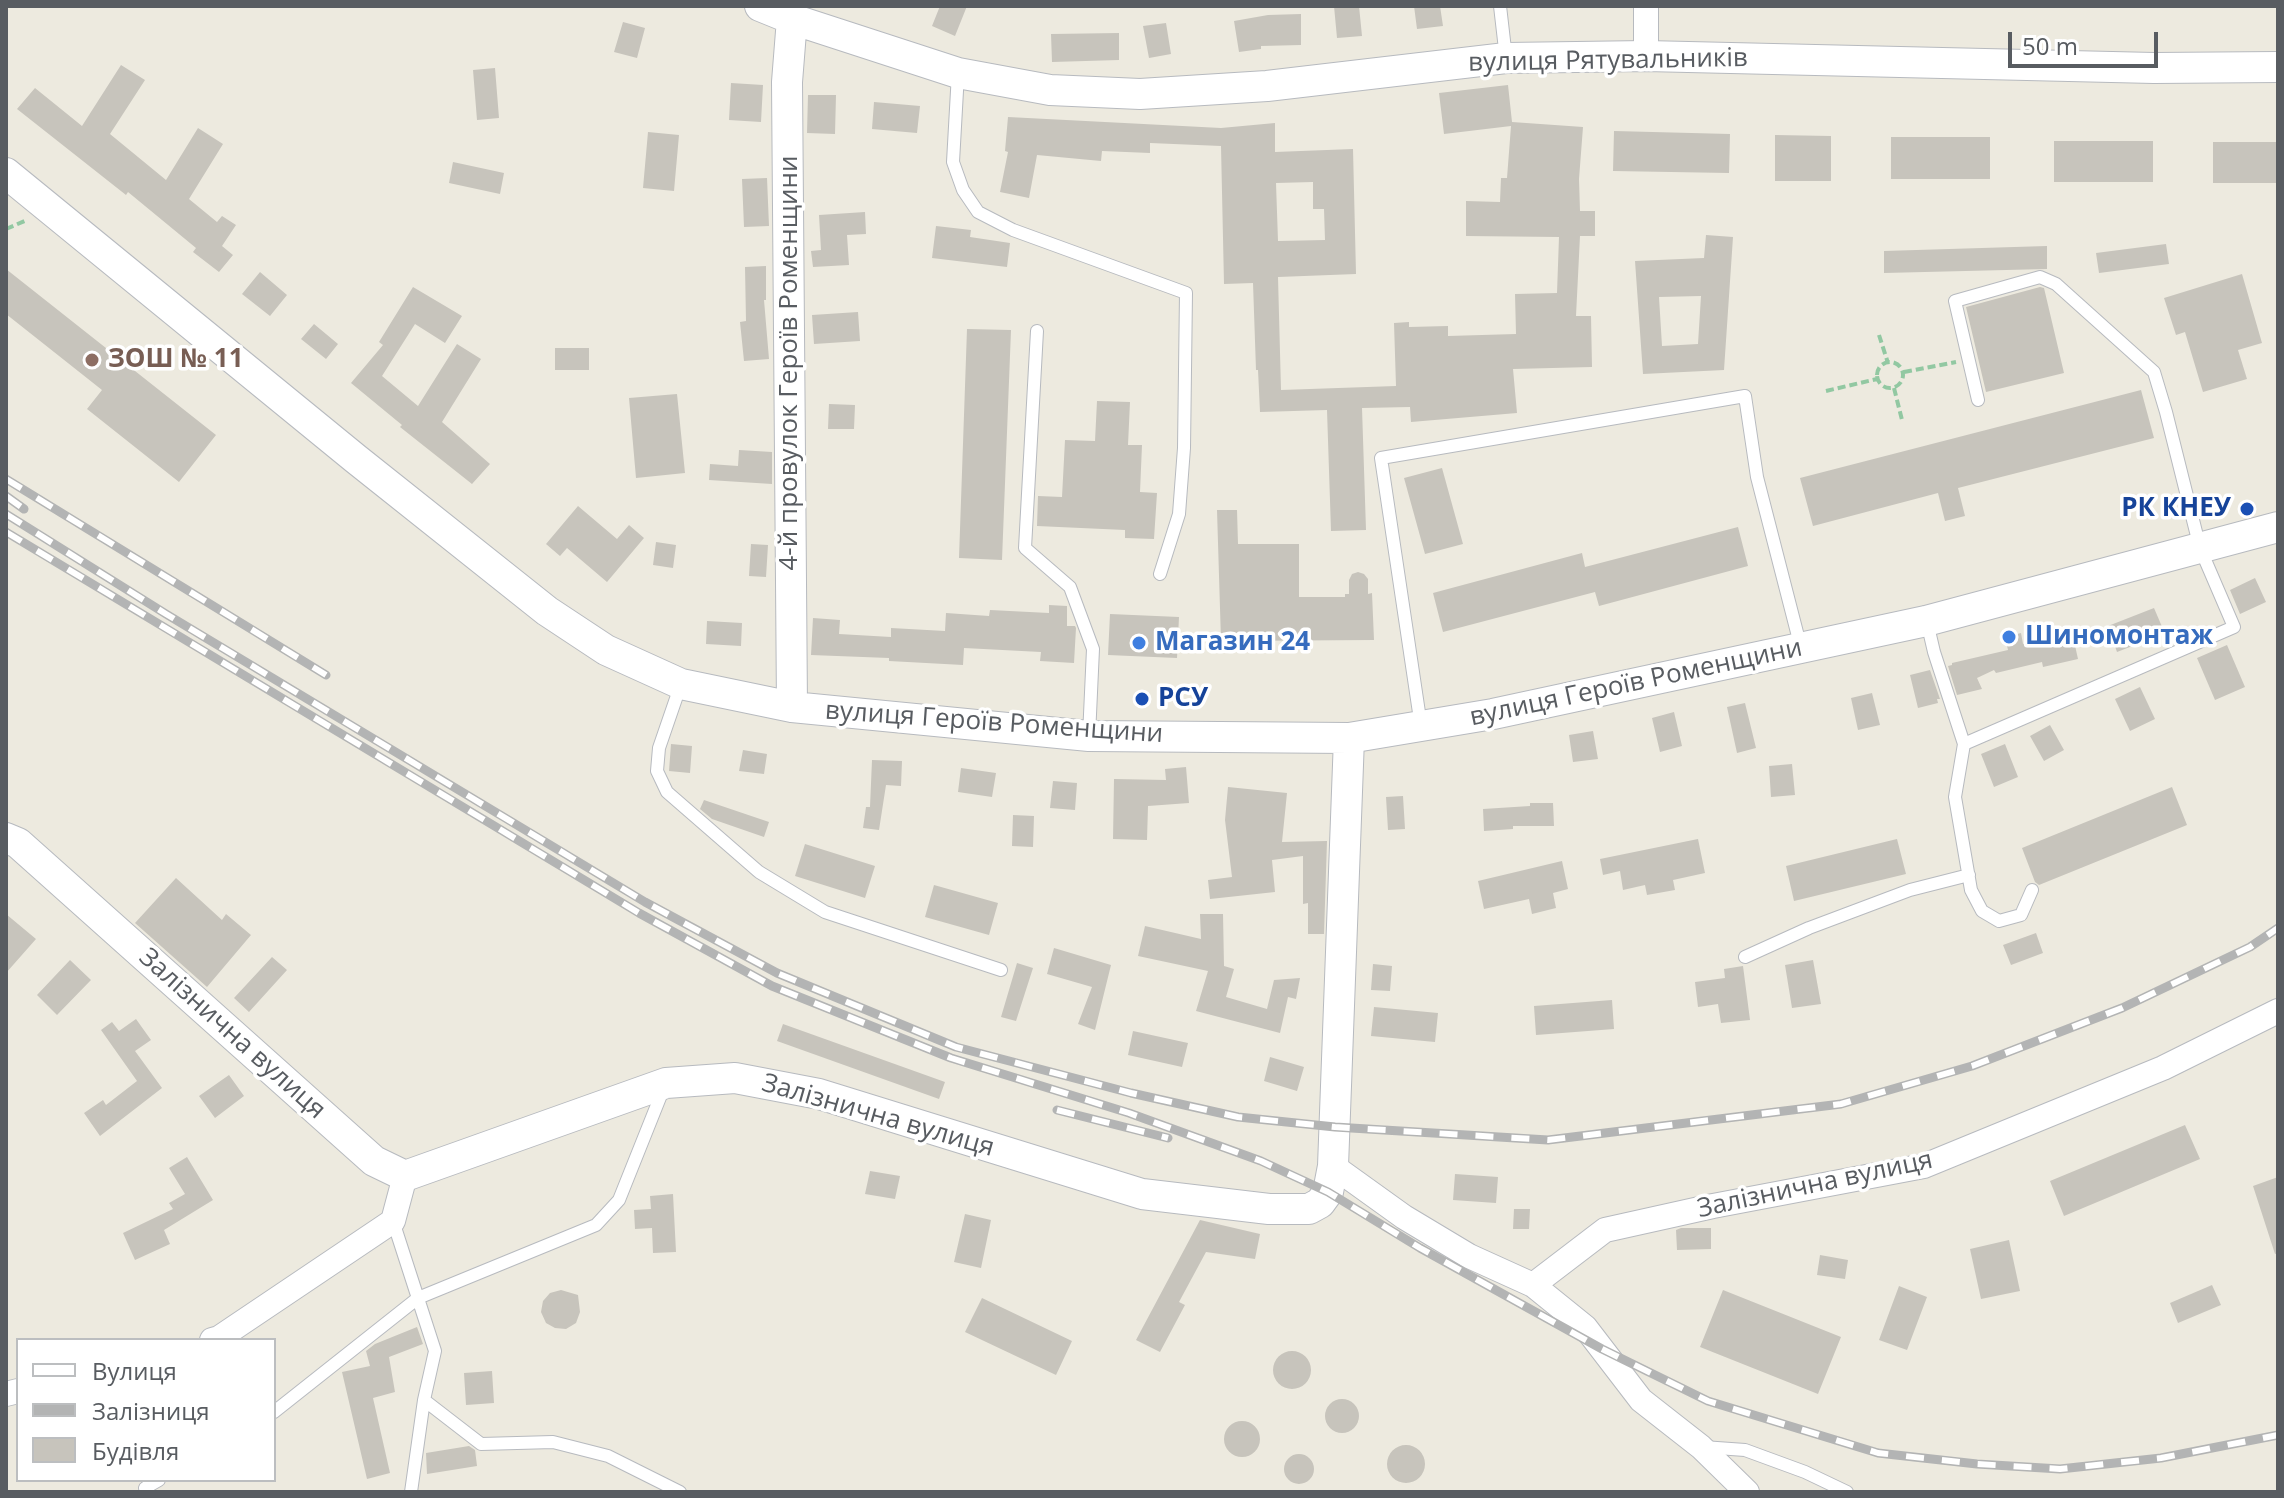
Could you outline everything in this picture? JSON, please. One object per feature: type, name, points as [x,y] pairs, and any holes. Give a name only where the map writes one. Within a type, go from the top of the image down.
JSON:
[{"type":"street","name":"вулиця Рятувальників","points":[[760,6],[792,13],[958,73],[1050,90],[1140,94],[1267,86],[1506,58],[1646,56],[2154,68],[2278,67]]},
{"type":"street","points":[[1646,6],[1646,56]]},
{"type":"street","name":"4-й провулок Героїв Роменщини","points":[[792,13],[787,82],[792,707]]},
{"type":"street","name":"вулиця Героїв Роменщини","points":[[6,173],[547,611],[606,650],[681,684],[792,707],[1089,736],[1349,738],[1493,714],[1926,621],[2278,527]]},
{"type":"street","name":"Залізнична вулиця","points":[[6,838],[18,843],[374,1161],[405,1176],[666,1083],[735,1078],[819,1094],[1128,1190],[1269,1209],[1309,1209],[1320,1203],[1328,1192],[1333,1166],[1349,738]]},
{"type":"street","name":"Залізнична вулиця","points":[[1533,1285],[1605,1230],[1924,1166],[2163,1068],[2278,1011]]},
{"type":"street","points":[[1333,1166],[1404,1217],[1456,1248],[1533,1285],[1585,1327],[1641,1400],[1701,1447],[1747,1492]]},
{"type":"street","points":[[219,1338],[393,1221],[405,1176]]},
{"type":"lane","points":[[1500,6],[1506,58]]},
{"type":"lane","points":[[958,73],[953,162],[963,190],[978,212],[1013,230],[1186,293],[1184,448],[1179,514],[1160,574]]},
{"type":"lane","points":[[1964,744],[2234,627],[2200,548],[2154,372],[2056,284],[2040,277],[1955,301],[1978,400]]},
{"type":"lane","points":[[1037,331],[1025,548],[1070,587],[1093,649],[1089,736]]},
{"type":"lane","points":[[1421,726],[1381,458],[1745,396],[1757,477],[1801,648]]},
{"type":"lane","points":[[1926,621],[1964,744],[1955,797],[1971,890],[1982,911],[1999,921],[2021,915],[2032,890]]},
{"type":"lane","points":[[681,684],[659,748],[657,771],[667,792],[759,872],[825,912],[1001,970]]},
{"type":"lane","points":[[1745,957],[1809,928],[1910,890],[1969,875]]},
{"type":"lane","points":[[276,1410],[418,1298],[596,1225],[619,1200],[666,1083]]},
{"type":"lane","points":[[393,1221],[435,1351],[424,1400],[411,1492]]},
{"type":"lane","points":[[424,1400],[481,1444],[553,1442],[608,1456],[680,1492]]},
{"type":"lane","points":[[1701,1447],[1745,1450],[1805,1472],[1847,1492]]},
{"type":"lane","points":[[145,1488],[156,1482]]},
{"type":"path","points":[[1879,335],[1888,363]]},
{"type":"path","points":[[1904,372],[1967,359]]},
{"type":"path","points":[[1888,363],[1899,365],[1904,372],[1901,384],[1894,388],[1885,388],[1877,379],[1879,368],[1888,363]]},
{"type":"path","points":[[1826,391],[1877,379]]},
{"type":"path","points":[[1894,388],[1902,420]]},
{"type":"building","points":[[940,6],[967,6],[955,36],[932,26]]},
{"type":"building","points":[[1334,6],[1359,6],[1362,36],[1337,38]]},
{"type":"building","points":[[1414,6],[1440,6],[1443,26],[1417,29]]},
{"type":"building","points":[[1301,14],[1301,45],[1261,46],[1261,49],[1239,52],[1234,21],[1268,15]]},
{"type":"building","points":[[623,22],[645,28],[637,58],[614,52]]},
{"type":"building","points":[[1166,23],[1171,54],[1149,58],[1143,26]]},
{"type":"building","points":[[1119,33],[1119,60],[1052,62],[1051,34]]},
{"type":"building","points":[[121,65],[145,80],[110,134],[166,180],[198,128],[223,144],[189,199],[217,222],[222,216],[236,225],[222,246],[233,255],[219,272],[193,252],[196,248],[128,192],[126,195],[17,109],[35,88],[82,126]]},
{"type":"building","points":[[495,68],[499,118],[477,120],[473,70]]},
{"type":"building","points":[[731,83],[763,85],[761,122],[729,120]]},
{"type":"building","points":[[1508,85],[1512,122],[1583,127],[1580,211],[1595,211],[1595,236],[1580,236],[1576,316],[1591,316],[1592,367],[1513,369],[1517,413],[1411,422],[1410,407],[1362,408],[1366,530],[1331,531],[1327,410],[1260,412],[1253,283],[1224,284],[1221,146],[1150,143],[1150,153],[1102,151],[1101,161],[1037,155],[1029,198],[1000,192],[1008,152],[1005,151],[1008,117],[1221,128],[1275,123],[1275,152],[1353,149],[1356,274],[1278,277],[1281,390],[1396,386],[1394,323],[1409,322],[1409,327],[1448,326],[1448,336],[1516,334],[1515,294],[1557,293],[1559,237],[1466,236],[1466,201],[1500,202],[1501,178],[1507,178],[1511,126],[1444,134],[1439,93]],"holes":[[[1313,182],[1313,209],[1324,209],[1325,240],[1278,241],[1276,183]]]},
{"type":"building","points":[[808,95],[836,95],[835,134],[807,133]]},
{"type":"building","points":[[874,102],[920,106],[917,133],[872,129]]},
{"type":"building","points":[[1614,131],[1730,134],[1729,173],[1613,171]]},
{"type":"building","points":[[648,132],[679,135],[674,191],[643,188]]},
{"type":"building","points":[[1775,135],[1831,136],[1831,181],[1775,181]]},
{"type":"building","points":[[1891,137],[1990,137],[1990,179],[1891,179]]},
{"type":"building","points":[[2054,141],[2153,141],[2153,182],[2054,182]]},
{"type":"building","points":[[2213,142],[2278,142],[2278,183],[2213,183]]},
{"type":"building","points":[[453,162],[504,173],[500,194],[449,183]]},
{"type":"building","points":[[767,178],[769,226],[744,227],[742,179]]},
{"type":"building","points":[[865,212],[866,234],[847,235],[849,265],[813,267],[811,251],[821,250],[819,215]]},
{"type":"building","points":[[936,226],[971,230],[970,237],[1010,243],[1007,267],[932,258]]},
{"type":"building","points":[[1706,235],[1733,237],[1724,370],[1643,374],[1635,261],[1704,258]],"holes":[[[1701,296],[1698,344],[1662,346],[1659,297]]]},
{"type":"building","points":[[2166,244],[2169,264],[2099,273],[2096,253]]},
{"type":"building","points":[[2047,246],[2047,269],[1884,273],[1884,251]]},
{"type":"building","points":[[766,266],[764,300],[769,359],[744,361],[740,322],[746,321],[745,267]]},
{"type":"building","name":"ЗОШ № 11","points":[[6,269],[216,435],[179,482],[87,409],[102,390],[6,314]]},
{"type":"building","points":[[260,272],[287,295],[270,316],[242,294]]},
{"type":"building","points":[[2242,274],[2262,343],[2238,350],[2247,379],[2203,392],[2185,332],[2176,335],[2164,298]]},
{"type":"building","points":[[413,287],[462,316],[445,343],[415,324],[382,376],[418,406],[457,344],[481,359],[442,422],[490,464],[472,484],[351,383],[383,345],[379,342]]},
{"type":"building","points":[[2044,288],[2064,373],[1986,392],[1966,307]]},
{"type":"building","points":[[858,312],[860,341],[814,344],[812,315]]},
{"type":"building","points":[[314,324],[338,344],[326,359],[301,339]]},
{"type":"building","points":[[967,329],[1011,330],[1002,560],[959,558]]},
{"type":"building","points":[[555,348],[589,348],[589,370],[555,370]]},
{"type":"building","points":[[2141,390],[2154,438],[1958,488],[1965,516],[1945,521],[1938,493],[1813,526],[1800,478]]},
{"type":"building","points":[[677,394],[685,473],[636,478],[629,398]]},
{"type":"building","points":[[1097,401],[1130,402],[1128,445],[1142,445],[1140,492],[1157,493],[1154,539],[1125,538],[1125,530],[1037,526],[1038,496],[1062,497],[1065,440],[1095,441]]},
{"type":"building","points":[[829,404],[855,405],[854,429],[828,429]]},
{"type":"building","points":[[739,450],[772,452],[772,484],[709,480],[710,464],[738,466]]},
{"type":"building","points":[[1442,468],[1463,544],[1425,554],[1404,478]]},
{"type":"building","points":[[578,506],[617,539],[629,525],[644,538],[607,582],[567,548],[560,556],[546,544]]},
{"type":"building","points":[[1217,510],[1237,510],[1238,544],[1299,544],[1299,597],[1345,597],[1349,594],[1352,574],[1364,574],[1368,579],[1368,594],[1372,593],[1374,640],[1221,641]]},
{"type":"building","points":[[1738,527],[1748,566],[1599,606],[1595,592],[1443,632],[1433,593],[1582,553],[1585,567]]},
{"type":"building","points":[[656,542],[676,545],[673,568],[653,565]]},
{"type":"building","points":[[751,544],[768,545],[766,577],[749,576]]},
{"type":"building","points":[[2255,578],[2266,602],[2240,614],[2230,590]]},
{"type":"building","points":[[1049,605],[1067,606],[1067,626],[1076,628],[1074,663],[1040,661],[1041,652],[964,648],[963,665],[811,655],[813,618],[840,620],[839,634],[891,637],[891,628],[945,631],[946,613],[989,616],[990,610],[1049,613]]},
{"type":"building","points":[[2154,608],[2163,629],[2133,640],[2135,645],[2117,652],[2108,626]]},
{"type":"building","points":[[1110,614],[1179,617],[1177,658],[1108,655]]},
{"type":"building","points":[[707,621],[742,623],[741,646],[706,644]]},
{"type":"building","points":[[2072,632],[2078,659],[2043,667],[2042,662],[1996,673],[1994,670],[1977,678],[1982,689],[1957,695],[1948,666],[1952,663],[2008,650],[2005,637],[2021,633],[2023,644]]},
{"type":"building","points":[[2227,645],[2245,687],[2215,700],[2197,658]]},
{"type":"building","points":[[1930,670],[1940,699],[1937,699],[1938,703],[1918,708],[1910,675]]},
{"type":"building","points":[[2140,687],[2155,719],[2130,731],[2115,699]]},
{"type":"building","points":[[1872,693],[1880,725],[1858,730],[1851,698]]},
{"type":"building","points":[[1745,703],[1756,748],[1737,753],[1727,707]]},
{"type":"building","points":[[1674,712],[1682,746],[1660,752],[1652,718]]},
{"type":"building","points":[[2050,725],[2064,750],[2044,761],[2030,736]]},
{"type":"building","points":[[1593,731],[1598,759],[1573,762],[1569,735]]},
{"type":"building","points":[[671,744],[692,746],[690,773],[669,771]]},
{"type":"building","points":[[2005,744],[2018,777],[1994,787],[1981,754]]},
{"type":"building","points":[[743,750],[767,754],[764,774],[739,771]]},
{"type":"building","points":[[872,760],[902,761],[901,786],[886,785],[879,830],[863,828],[866,807],[870,807]]},
{"type":"building","points":[[1792,764],[1795,795],[1771,797],[1769,766]]},
{"type":"building","points":[[1186,767],[1189,803],[1148,806],[1147,840],[1113,839],[1114,779],[1166,780],[1165,769]]},
{"type":"building","points":[[961,768],[996,773],[992,797],[958,792]]},
{"type":"building","points":[[1053,781],[1077,783],[1075,810],[1050,808]]},
{"type":"building","points":[[1228,787],[1287,793],[1282,842],[1327,841],[1324,934],[1308,934],[1308,903],[1303,904],[1303,856],[1272,860],[1275,892],[1210,899],[1208,880],[1232,877],[1225,820]]},
{"type":"building","points":[[2172,787],[2187,825],[2039,885],[2035,882],[2022,848]]},
{"type":"building","points":[[1403,796],[1405,829],[1388,830],[1386,797]]},
{"type":"building","points":[[704,800],[769,822],[764,837],[712,819],[700,809]]},
{"type":"building","points":[[1530,803],[1553,803],[1554,826],[1513,826],[1513,829],[1484,831],[1483,809],[1530,806]]},
{"type":"building","points":[[1013,815],[1034,816],[1033,847],[1012,846]]},
{"type":"building","points":[[1698,839],[1705,873],[1673,880],[1675,890],[1647,895],[1645,885],[1623,890],[1620,871],[1603,875],[1600,859]]},
{"type":"building","points":[[1897,839],[1906,874],[1794,901],[1786,866]]},
{"type":"building","points":[[805,844],[875,866],[865,898],[795,876]]},
{"type":"building","points":[[1562,861],[1568,889],[1553,893],[1556,908],[1532,914],[1529,899],[1484,909],[1478,881]]},
{"type":"building","points":[[176,878],[222,920],[226,914],[251,935],[207,987],[135,923]]},
{"type":"building","points":[[934,885],[998,903],[989,935],[925,917]]},
{"type":"building","points":[[6,914],[36,939],[6,973]]},
{"type":"building","points":[[1200,914],[1223,914],[1224,966],[1234,969],[1226,997],[1267,1009],[1274,980],[1300,978],[1296,999],[1288,997],[1280,1033],[1196,1011],[1208,971],[1138,956],[1145,926],[1201,939]]},
{"type":"building","points":[[2036,933],[2043,953],[2011,965],[2003,945]]},
{"type":"building","points":[[1054,948],[1111,965],[1095,1030],[1078,1024],[1092,987],[1047,974]]},
{"type":"building","points":[[272,957],[287,970],[249,1012],[234,998]]},
{"type":"building","points":[[70,960],[91,980],[57,1015],[37,995]]},
{"type":"building","points":[[1813,960],[1821,1004],[1792,1008],[1785,965]]},
{"type":"building","points":[[1017,963],[1033,968],[1016,1021],[1001,1017]]},
{"type":"building","points":[[1373,964],[1392,966],[1390,991],[1371,990]]},
{"type":"building","points":[[1743,966],[1750,1020],[1721,1023],[1718,1004],[1698,1007],[1695,982],[1725,978],[1724,969]]},
{"type":"building","points":[[1612,1000],[1614,1029],[1536,1035],[1534,1006]]},
{"type":"building","points":[[1374,1007],[1438,1013],[1435,1042],[1371,1036]]},
{"type":"building","points":[[136,1019],[151,1040],[135,1051],[162,1088],[100,1136],[84,1113],[103,1100],[106,1105],[137,1081],[101,1030],[112,1022],[119,1031]]},
{"type":"building","points":[[783,1024],[945,1082],[939,1099],[777,1041]]},
{"type":"building","points":[[1133,1031],[1188,1043],[1182,1067],[1128,1055]]},
{"type":"building","points":[[1270,1057],[1304,1067],[1297,1091],[1264,1081]]},
{"type":"building","points":[[229,1075],[244,1096],[215,1118],[199,1096]]},
{"type":"building","points":[[2185,1125],[2200,1159],[2064,1216],[2050,1181]]},
{"type":"building","points":[[187,1157],[213,1200],[164,1230],[170,1244],[135,1260],[123,1233],[173,1209],[169,1203],[185,1194],[169,1168]]},
{"type":"building","points":[[870,1171],[900,1176],[895,1199],[865,1194]]},
{"type":"building","points":[[1455,1174],[1498,1177],[1496,1203],[1453,1200]]},
{"type":"building","points":[[2278,1177],[2278,1253],[2275,1254],[2253,1186]]},
{"type":"building","points":[[673,1194],[676,1252],[653,1253],[652,1228],[635,1229],[634,1210],[651,1209],[650,1196]]},
{"type":"building","points":[[1514,1209],[1530,1209],[1529,1229],[1513,1229]]},
{"type":"building","points":[[965,1214],[991,1220],[981,1268],[954,1262]]},
{"type":"building","points":[[1200,1220],[1260,1234],[1255,1259],[1206,1252],[1179,1302],[1185,1305],[1160,1352],[1136,1340]]},
{"type":"building","points":[[1711,1228],[1711,1249],[1677,1250],[1676,1230]]},
{"type":"building","points":[[2009,1240],[2020,1291],[1981,1299],[1970,1249]]},
{"type":"building","points":[[1820,1255],[1848,1260],[1845,1279],[1817,1275]]},
{"type":"building","points":[[2212,1285],[2221,1305],[2178,1323],[2170,1303]]},
{"type":"building","points":[[1899,1286],[1927,1297],[1907,1350],[1879,1340]]},
{"type":"building","points":[[561,1290],[578,1295],[580,1312],[576,1323],[566,1329],[546,1323],[541,1312],[543,1301],[550,1293]]},
{"type":"building","points":[[1723,1290],[1841,1337],[1818,1394],[1700,1347]]},
{"type":"building","points":[[982,1298],[1072,1341],[1056,1375],[965,1332]]},
{"type":"building","points":[[417,1327],[423,1344],[389,1357],[395,1392],[373,1398],[390,1473],[367,1479],[342,1372],[370,1366],[366,1351],[375,1344]]},
{"type":"building","points":[[1292,1351],[1305,1357],[1311,1370],[1305,1383],[1292,1389],[1279,1383],[1273,1370],[1279,1357]]},
{"type":"building","points":[[492,1371],[494,1403],[466,1405],[464,1373]]},
{"type":"building","points":[[1342,1399],[1354,1404],[1359,1416],[1354,1428],[1342,1433],[1330,1428],[1325,1416],[1330,1404]]},
{"type":"building","points":[[1242,1421],[1255,1426],[1260,1439],[1255,1452],[1242,1457],[1229,1452],[1224,1439],[1229,1426]]},
{"type":"building","points":[[1406,1445],[1420,1450],[1425,1464],[1420,1478],[1406,1483],[1392,1478],[1387,1464],[1392,1450]]},
{"type":"building","points":[[469,1446],[475,1450],[477,1466],[427,1474],[426,1453]]},
{"type":"building","points":[[1299,1454],[1310,1458],[1314,1469],[1310,1480],[1299,1484],[1288,1480],[1284,1469],[1288,1458]]},
{"type":"railway","points":[[6,479],[326,675]]},
{"type":"railway","points":[[6,496],[24,509]]},
{"type":"railway","points":[[6,514],[166,614],[645,902],[777,973],[956,1047],[1131,1093],[1238,1117],[1335,1127],[1548,1140],[1841,1104],[1972,1066],[2122,1008],[2250,947],[2278,928]]},
{"type":"railway","points":[[6,532],[639,913],[772,986],[951,1058],[1129,1113],[1261,1161],[1328,1192],[1420,1248],[1602,1349],[1708,1401],[1878,1453],[2060,1469],[2161,1458],[2278,1435]]},
{"type":"railway","points":[[1057,1110],[1168,1138]]},
{"type":"place","name":"ЗОШ № 11","points":[[92,360]]},
{"type":"place","name":"РК КНЕУ","points":[[2247,509]]},
{"type":"place","name":"Шиномонтаж","points":[[2009,637]]},
{"type":"place","name":"Магазин 24","points":[[1139,643]]},
{"type":"place","name":"РСУ","points":[[1142,699]]}]
